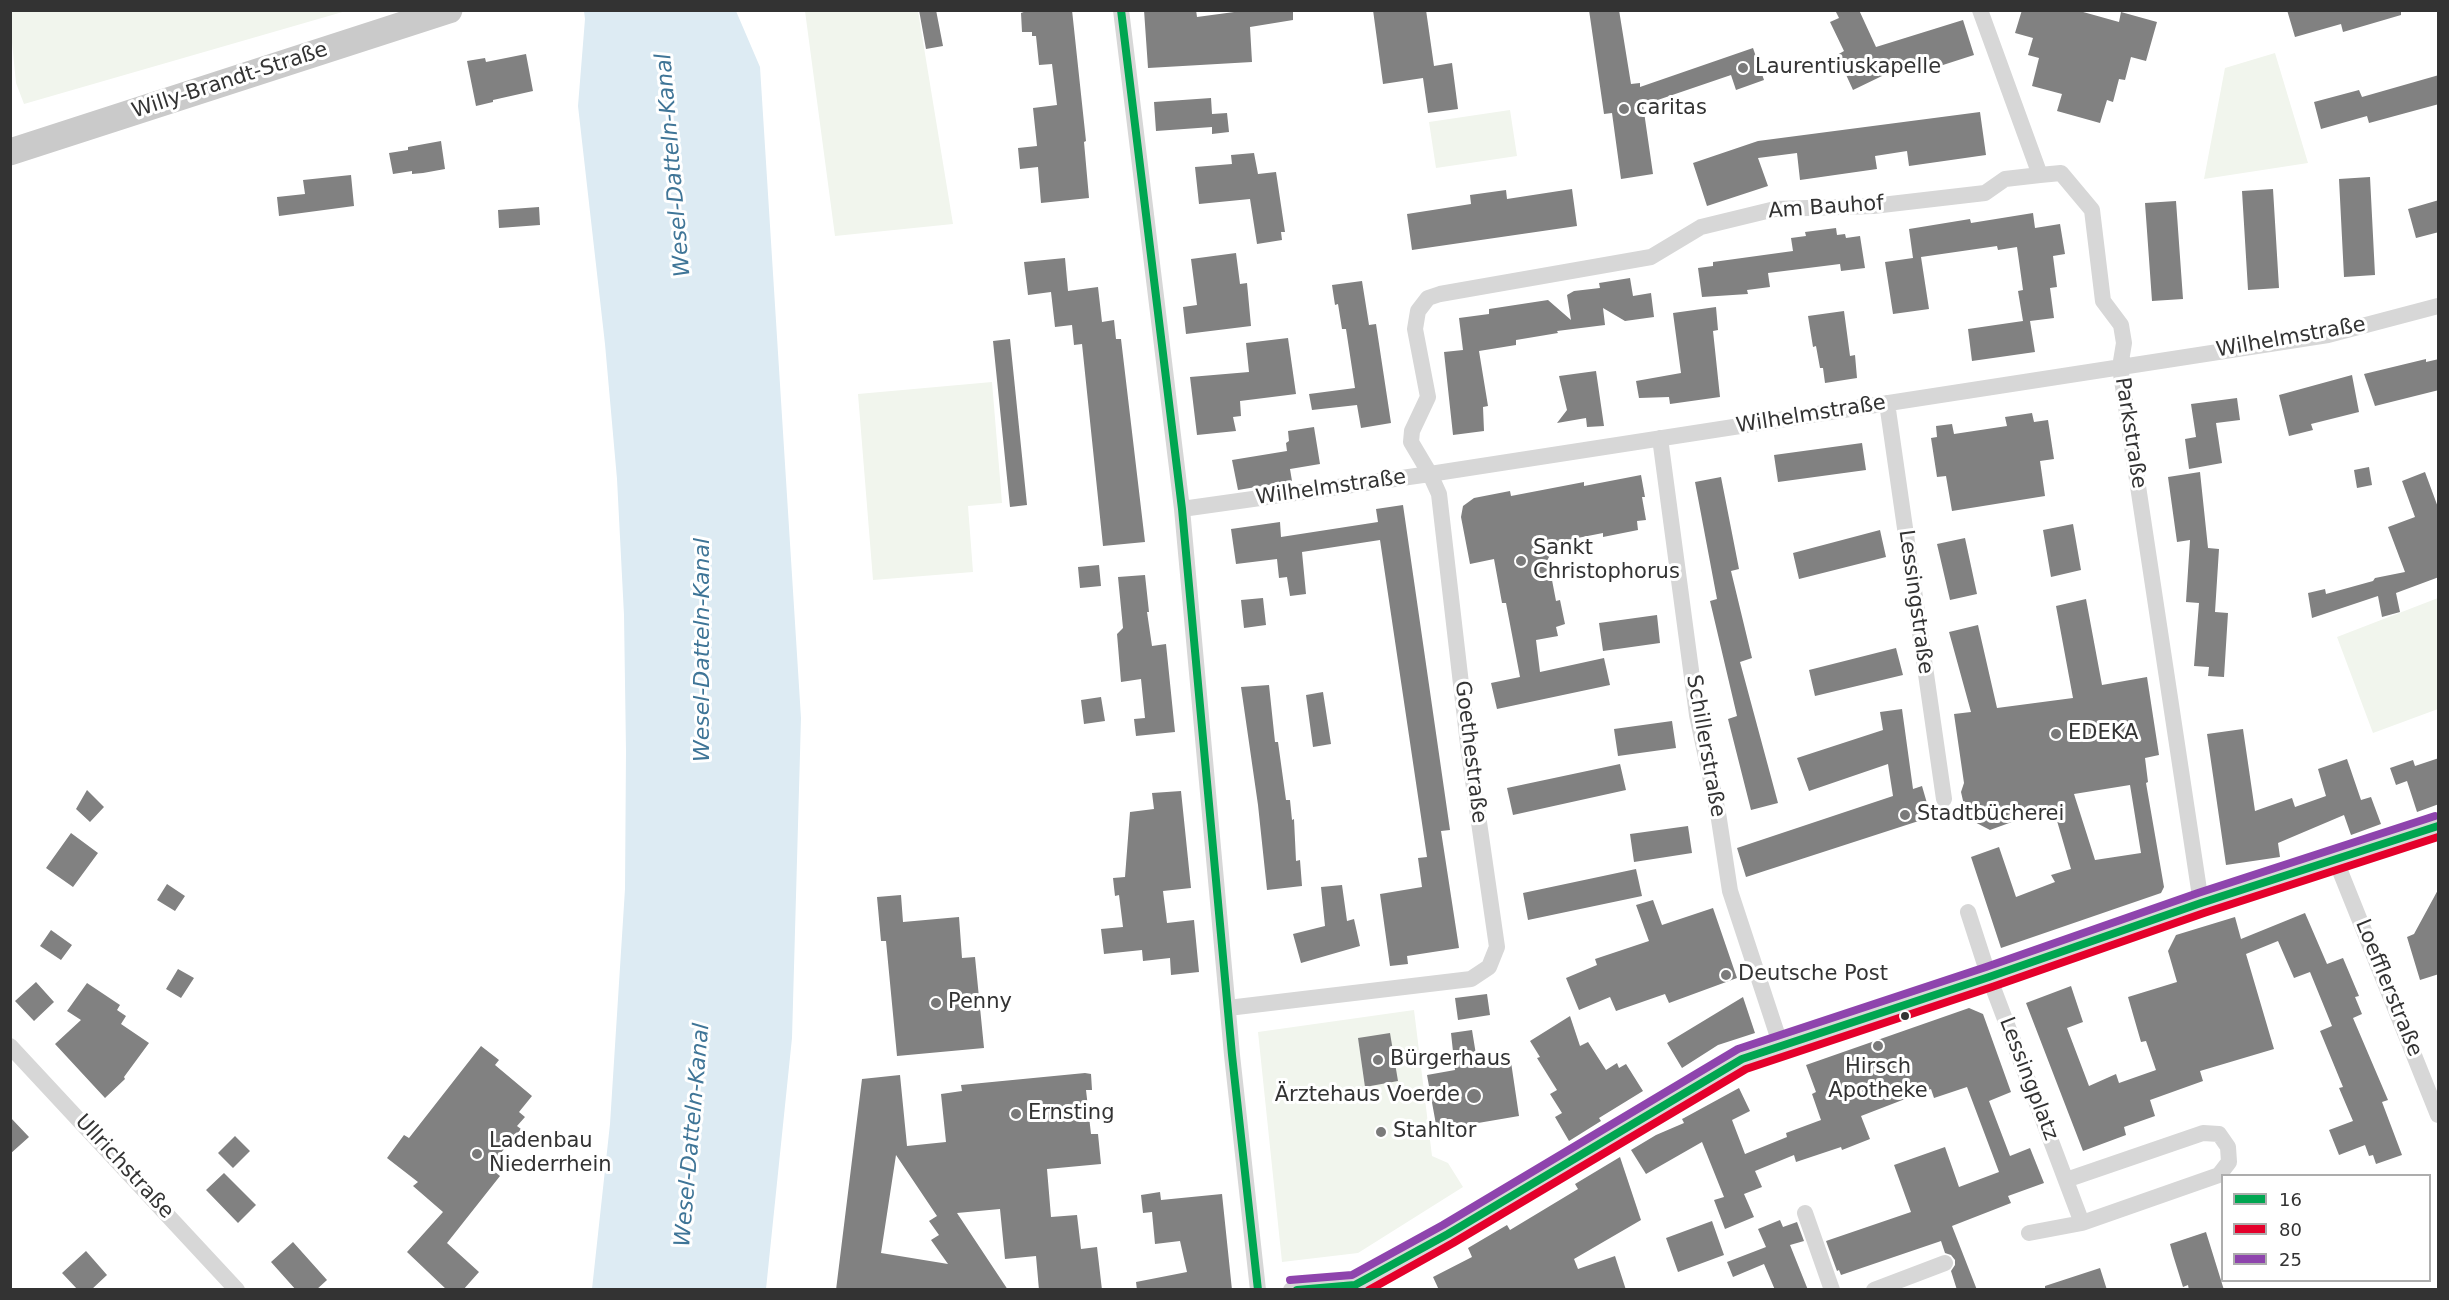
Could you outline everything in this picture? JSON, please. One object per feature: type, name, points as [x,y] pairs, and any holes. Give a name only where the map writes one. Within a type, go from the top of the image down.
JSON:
[{"type":"main road","name":"Willy-Brandt-Straße","points":[[10,152],[449,10]]},
{"type":"street","points":[[1121,10],[1182,510],[1228,1008],[1258,1290]]},
{"type":"street","points":[[1980,10],[2040,175]]},
{"type":"street","name":"Parkstraße","points":[[2040,175],[2061,173],[2092,210],[2103,301],[2121,325],[2124,343],[2120,367],[2201,903]]},
{"type":"street","name":"Am Bauhof","points":[[1440,294],[1651,257],[1701,227],[1775,209],[1873,206],[1985,193],[2005,179],[2040,175]]},
{"type":"street","name":"Goethestraße","points":[[1228,1008],[1471,979],[1489,967],[1497,947],[1471,763],[1439,494],[1411,442],[1412,431],[1428,397],[1415,329],[1418,311],[1428,298],[1440,294]]},
{"type":"street","name":"Wilhelmstraße","points":[[1182,510],[1430,474],[2328,335],[2439,306]]},
{"type":"street","name":"Lessingstraße","points":[[1887,404],[1944,800]]},
{"type":"street","name":"Schillerstraße","points":[[1660,438],[1698,715],[1718,813],[1730,891],[1781,1046]]},
{"type":"street","points":[[1292,1290],[1355,1285],[1431,1244],[1742,1059],[1989,978],[2201,903],[2439,826]]},
{"type":"street","name":"Loefflerstraße","points":[[2336,861],[2439,1115]]},
{"type":"street","points":[[1968,912],[1989,978]]},
{"type":"street","name":"Lessingplatz","points":[[1989,978],[2082,1222]]},
{"type":"street","name":"Ullrichstraße","points":[[10,1046],[237,1290]]},
{"type":"street","points":[[2029,1233],[2082,1222],[2219,1176],[2229,1162],[2228,1147],[2219,1134],[2203,1133],[2066,1180]]},
{"type":"street","points":[[1805,1213],[1832,1290]]},
{"type":"street","points":[[1874,1290],[1895,1286],[1945,1263]]},
{"type":"shaded area","points":[[10,11],[346,11],[24,104],[16,83]]},
{"type":"shaded area","points":[[805,11],[918,11],[953,224],[835,236]]},
{"type":"shaded area","points":[[2275,53],[2308,163],[2204,179],[2225,68]]},
{"type":"shaded area","points":[[1510,110],[1517,156],[1436,168],[1429,122]]},
{"type":"shaded area","points":[[992,382],[1002,503],[968,506],[973,572],[873,580],[858,394]]},
{"type":"shaded area","points":[[2438,598],[2438,709],[2373,733],[2337,637]]},
{"type":"shaded area","points":[[1414,1010],[1432,1156],[1448,1163],[1463,1187],[1358,1253],[1282,1262],[1258,1032]]},
{"type":"water","name":"Wesel-Datteln-Kanal","points":[[584,11],[736,11],[760,67],[801,718],[792,1038],[766,1289],[592,1289],[610,1124],[625,889],[626,751],[624,615],[617,479],[605,344],[578,106]]},
{"type":"building","points":[[919,10],[936,10],[943,46],[926,49]]},
{"type":"building","points":[[1029,10],[1072,10],[1086,141],[1084,142],[1089,198],[1041,203],[1038,167],[1020,169],[1018,148],[1037,146],[1033,108],[1057,105],[1052,64],[1039,65],[1036,36],[1032,36],[1032,32],[1022,32],[1021,13]]},
{"type":"building","points":[[1144,10],[1196,10],[1197,17],[1249,10],[1293,10],[1293,20],[1250,27],[1252,62],[1148,68]]},
{"type":"building","points":[[1373,10],[1426,10],[1434,66],[1452,63],[1458,109],[1428,113],[1423,78],[1383,84]]},
{"type":"building","name":"caritas","points":[[1589,10],[1619,10],[1631,84],[1640,83],[1640,87],[1753,48],[1764,80],[1736,90],[1731,75],[1643,105],[1653,174],[1621,179],[1612,113],[1604,114]]},
{"type":"building","points":[[1835,10],[1859,10],[1876,47],[1963,20],[1974,55],[1915,74],[1911,62],[1853,90],[1837,55],[1844,51],[1830,22],[1839,18]]},
{"type":"building","points":[[2022,10],[2076,10],[2119,22],[2121,12],[2157,22],[2146,61],[2131,57],[2125,80],[2119,79],[2113,102],[2107,100],[2100,123],[2057,111],[2062,94],[2032,86],[2039,58],[2028,55],[2033,38],[2015,33]]},
{"type":"building","points":[[2287,10],[2401,10],[2401,15],[2343,32],[2341,24],[2295,37]]},
{"type":"building","points":[[526,54],[533,91],[476,106],[467,61],[485,58],[486,62]]},
{"type":"building","points":[[2439,75],[2439,104],[2369,123],[2367,116],[2321,129],[2314,102],[2359,90],[2362,97]]},
{"type":"building","points":[[1211,98],[1212,114],[1227,113],[1229,132],[1212,134],[1212,127],[1156,131],[1154,102]]},
{"type":"building","points":[[1980,112],[1986,155],[1909,166],[1907,151],[1875,156],[1877,169],[1800,180],[1797,153],[1758,158],[1768,186],[1707,206],[1693,163],[1758,141]]},
{"type":"building","points":[[441,141],[445,169],[423,173],[412,174],[412,171],[393,174],[389,153]]},
{"type":"building","points":[[1254,153],[1258,174],[1276,172],[1285,232],[1281,232],[1282,240],[1257,244],[1250,199],[1199,204],[1195,167],[1232,164],[1231,155]]},
{"type":"building","points":[[351,175],[354,206],[279,216],[277,197],[305,194],[303,180]]},
{"type":"building","points":[[2370,177],[2375,275],[2344,277],[2339,179]]},
{"type":"building","points":[[1572,189],[1577,226],[1412,250],[1407,214],[1471,204],[1470,195],[1506,190],[1507,199]]},
{"type":"building","points":[[2273,189],[2279,288],[2248,290],[2242,191]]},
{"type":"building","points":[[2439,200],[2439,232],[2416,238],[2408,209]]},
{"type":"building","points":[[2176,201],[2183,299],[2152,301],[2145,203]]},
{"type":"building","points":[[539,207],[540,225],[499,228],[498,210]]},
{"type":"building","points":[[2033,213],[2035,228],[2060,224],[2065,254],[2053,256],[2057,287],[2050,288],[2054,318],[2030,321],[2035,352],[1972,361],[1968,329],[2023,321],[2018,291],[2023,290],[2017,247],[1998,250],[1997,246],[1921,257],[1929,309],[1893,314],[1885,262],[1913,258],[1909,229],[1970,219],[1971,223]]},
{"type":"building","points":[[1836,228],[1837,235],[1845,234],[1846,238],[1860,236],[1865,268],[1841,271],[1840,264],[1768,273],[1770,287],[1747,290],[1748,294],[1702,297],[1698,268],[1713,266],[1713,262],[1793,251],[1791,238],[1806,236],[1805,232]]},
{"type":"building","points":[[1236,253],[1240,284],[1247,283],[1251,326],[1186,334],[1183,307],[1197,305],[1191,259]]},
{"type":"building","points":[[1065,258],[1068,291],[1098,287],[1102,322],[1114,320],[1116,339],[1121,339],[1145,542],[1103,546],[1082,344],[1074,345],[1072,325],[1055,327],[1051,292],[1028,295],[1024,262]]},
{"type":"building","points":[[1630,278],[1633,296],[1651,293],[1654,317],[1625,321],[1603,308],[1605,325],[1557,331],[1558,333],[1516,340],[1516,345],[1479,351],[1488,406],[1483,407],[1484,431],[1453,435],[1444,352],[1463,350],[1459,318],[1489,314],[1489,309],[1548,300],[1571,320],[1567,295],[1574,291],[1600,288],[1599,283]]},
{"type":"building","points":[[1362,281],[1369,325],[1376,324],[1391,423],[1361,428],[1357,405],[1312,410],[1309,394],[1355,388],[1346,329],[1342,329],[1332,285]]},
{"type":"building","points":[[1716,307],[1718,330],[1713,331],[1720,397],[1670,404],[1669,397],[1639,398],[1636,381],[1681,373],[1673,313]]},
{"type":"building","points":[[1844,311],[1850,356],[1855,355],[1857,378],[1825,383],[1816,346],[1813,347],[1808,316]]},
{"type":"building","points":[[1288,338],[1296,394],[1240,401],[1241,416],[1233,417],[1236,431],[1197,435],[1190,377],[1249,372],[1246,343]]},
{"type":"building","points":[[1010,339],[1027,505],[1010,507],[993,341]]},
{"type":"building","points":[[2426,359],[2426,362],[2439,359],[2439,390],[2375,406],[2364,374]]},
{"type":"building","points":[[1596,371],[1604,426],[1587,427],[1586,418],[1557,423],[1567,410],[1559,376]]},
{"type":"building","points":[[2352,375],[2359,412],[2311,424],[2313,430],[2289,436],[2279,395]]},
{"type":"building","points":[[2237,398],[2240,420],[2216,423],[2222,463],[2189,469],[2185,439],[2196,437],[2191,404]]},
{"type":"building","points":[[2032,413],[2034,422],[2048,420],[2054,459],[2040,461],[2045,496],[1952,511],[1946,476],[1937,477],[1931,438],[1937,437],[1936,426],[1952,424],[1954,434],[2007,426],[2005,417]]},
{"type":"building","points":[[1314,427],[1320,464],[1290,469],[1292,481],[1238,490],[1232,460],[1287,451],[1288,431]]},
{"type":"building","points":[[1862,443],[1866,470],[1778,482],[1774,455]]},
{"type":"building","points":[[2369,467],[2372,485],[2357,488],[2354,470]]},
{"type":"building","points":[[2200,472],[2208,548],[2219,549],[2215,612],[2228,613],[2224,677],[2208,676],[2209,667],[2194,666],[2199,603],[2186,602],[2190,540],[2177,542],[2168,477]]},
{"type":"building","points":[[2425,472],[2439,510],[2439,577],[2396,593],[2400,612],[2382,617],[2378,596],[2312,618],[2308,593],[2325,589],[2326,594],[2373,581],[2375,578],[2405,572],[2388,527],[2415,517],[2402,481]]},
{"type":"building","name":"Sankt Christophorus","points":[[1641,475],[1646,520],[1637,521],[1638,530],[1603,537],[1603,533],[1557,542],[1548,559],[1556,601],[1560,600],[1565,624],[1556,627],[1558,636],[1536,640],[1540,672],[1604,658],[1610,685],[1497,709],[1491,683],[1520,677],[1506,603],[1502,603],[1494,559],[1470,564],[1461,517],[1463,506],[1474,498],[1510,491],[1511,496],[1584,482],[1584,486]]},
{"type":"building","points":[[1721,477],[1739,569],[1731,571],[1752,658],[1740,662],[1778,803],[1751,810],[1728,719],[1737,716],[1710,601],[1717,599],[1695,482]]},
{"type":"building","points":[[1403,505],[1450,830],[1441,831],[1459,948],[1407,956],[1408,964],[1390,966],[1380,894],[1422,887],[1418,858],[1427,857],[1380,540],[1302,552],[1306,594],[1290,596],[1287,577],[1279,578],[1277,559],[1236,564],[1231,529],[1280,522],[1281,537],[1378,522],[1376,509]]},
{"type":"building","points":[[2073,524],[2081,570],[2051,577],[2043,530]]},
{"type":"building","points":[[1880,530],[1886,557],[1799,579],[1793,553]]},
{"type":"building","points":[[1965,538],[1977,594],[1950,600],[1937,544]]},
{"type":"building","points":[[1099,565],[1101,586],[1080,588],[1078,567]]},
{"type":"building","points":[[1145,575],[1152,646],[1166,644],[1175,732],[1136,736],[1134,719],[1145,718],[1141,679],[1121,682],[1117,634],[1123,628],[1118,577]]},
{"type":"building","points":[[1263,598],[1266,625],[1244,628],[1241,600]]},
{"type":"building","points":[[2086,599],[2102,685],[2147,677],[2159,755],[2145,758],[2148,782],[2146,783],[2164,887],[2161,893],[2001,948],[1971,857],[1999,847],[2016,897],[2055,882],[2051,875],[2071,869],[2053,807],[1990,830],[1967,818],[1961,792],[1964,783],[1954,714],[1971,712],[1949,632],[1978,625],[1997,708],[2073,698],[2056,606]],"holes":[[[2130,785],[2141,853],[2095,860],[2074,794]]]},
{"type":"building","points":[[1657,615],[1660,643],[1603,651],[1599,623]]},
{"type":"building","points":[[1896,648],[1903,675],[1815,696],[1809,670]]},
{"type":"building","points":[[1269,685],[1275,742],[1278,742],[1286,800],[1290,800],[1292,820],[1294,819],[1296,861],[1300,860],[1302,886],[1267,890],[1258,805],[1241,687]]},
{"type":"building","points":[[1323,692],[1331,744],[1313,747],[1306,695]]},
{"type":"building","points":[[1101,697],[1105,721],[1084,724],[1081,700]]},
{"type":"building","points":[[1902,709],[1913,789],[1922,786],[1931,817],[1746,877],[1737,848],[1893,796],[1888,764],[1809,791],[1797,758],[1883,730],[1880,712]]},
{"type":"building","points":[[1672,721],[1676,748],[1618,756],[1614,729]]},
{"type":"building","points":[[2243,729],[2255,811],[2292,798],[2295,807],[2326,796],[2318,769],[2347,759],[2361,800],[2371,797],[2381,824],[2351,835],[2344,815],[2278,843],[2280,857],[2226,865],[2207,734]]},
{"type":"building","points":[[2439,758],[2439,804],[2417,812],[2407,781],[2396,785],[2390,768],[2413,760],[2415,766]]},
{"type":"building","points":[[1620,764],[1626,790],[1513,815],[1507,788]]},
{"type":"building","points":[[87,790],[104,807],[90,822],[76,809]]},
{"type":"building","points":[[1181,791],[1191,888],[1163,891],[1167,923],[1194,920],[1199,972],[1171,975],[1170,958],[1143,961],[1142,950],[1104,954],[1101,929],[1123,927],[1119,895],[1115,896],[1113,878],[1125,877],[1130,812],[1154,809],[1152,793]]},
{"type":"building","points":[[1688,826],[1692,853],[1634,862],[1630,834]]},
{"type":"building","points":[[71,833],[98,853],[73,887],[46,868]]},
{"type":"building","points":[[1636,869],[1642,896],[1528,920],[1523,893]]},
{"type":"building","points":[[167,884],[185,896],[175,911],[157,900]]},
{"type":"building","points":[[1342,885],[1347,921],[1354,919],[1360,946],[1301,963],[1293,934],[1325,926],[1321,887]]},
{"type":"building","points":[[2439,888],[2439,974],[2420,980],[2407,937],[2414,934]]},
{"type":"building","name":"Penny","points":[[901,895],[903,922],[959,917],[962,958],[975,957],[984,1048],[897,1056],[886,941],[881,941],[877,897]]},
{"type":"building","points":[[1653,900],[1662,925],[1713,908],[1737,978],[1669,1003],[1665,994],[1616,1011],[1610,997],[1579,1010],[1566,978],[1597,965],[1595,959],[1649,941],[1636,905]]},
{"type":"building","points":[[2305,913],[2327,964],[2343,958],[2359,996],[2355,997],[2362,1014],[2353,1018],[2388,1100],[2382,1102],[2402,1155],[2376,1164],[2373,1155],[2369,1156],[2365,1145],[2339,1155],[2329,1130],[2353,1121],[2339,1088],[2343,1087],[2320,1031],[2332,1026],[2310,972],[2294,978],[2278,941],[2246,954],[2274,1049],[2200,1071],[2203,1081],[2150,1100],[2155,1116],[2124,1127],[2126,1135],[2083,1151],[2026,1003],[2071,986],[2083,1022],[2067,1028],[2089,1086],[2116,1074],[2119,1083],[2156,1070],[2146,1041],[2141,1042],[2128,997],[2177,982],[2168,951],[2176,935],[2235,917],[2241,939]]},
{"type":"building","points":[[51,930],[72,945],[61,960],[40,946]]},
{"type":"building","points":[[178,969],[194,978],[181,998],[166,989]]},
{"type":"building","points":[[36,982],[54,1002],[34,1021],[15,1001]]},
{"type":"building","points":[[87,983],[120,1005],[117,1010],[126,1016],[121,1024],[149,1043],[124,1077],[125,1079],[105,1098],[55,1044],[81,1020],[67,1011]]},
{"type":"building","points":[[1487,994],[1490,1015],[1458,1020],[1455,998]]},
{"type":"building","points":[[1743,997],[1755,1033],[1718,1045],[1682,1068],[1667,1043]]},
{"type":"building","points":[[1969,1008],[1983,1014],[2011,1092],[1989,1101],[2010,1156],[2030,1148],[2044,1183],[2008,1196],[2011,1203],[1952,1226],[1977,1290],[1957,1290],[1951,1271],[1955,1260],[1951,1255],[1945,1253],[1941,1241],[1841,1275],[1839,1270],[1837,1271],[1826,1241],[1911,1212],[1894,1165],[1945,1147],[1959,1187],[1999,1172],[1967,1087],[1934,1098],[1931,1089],[1861,1116],[1870,1139],[1842,1150],[1841,1147],[1796,1162],[1794,1155],[1755,1171],[1762,1187],[1744,1194],[1754,1217],[1725,1229],[1714,1200],[1724,1197],[1702,1142],[1646,1174],[1631,1150],[1656,1135],[1684,1123],[1682,1119],[1739,1088],[1750,1111],[1732,1120],[1745,1154],[1787,1137],[1786,1133],[1821,1120],[1812,1094],[1816,1092],[1806,1065]]},
{"type":"building","points":[[1570,1016],[1580,1046],[1588,1042],[1606,1070],[1617,1063],[1619,1068],[1626,1064],[1643,1091],[1599,1118],[1601,1121],[1569,1141],[1555,1117],[1562,1113],[1550,1094],[1557,1090],[1537,1058],[1540,1057],[1530,1041]]},
{"type":"building","name":"Ärztehaus Voerde","points":[[1472,1030],[1478,1067],[1511,1062],[1519,1116],[1437,1130],[1427,1075],[1455,1070],[1451,1033]]},
{"type":"building","name":"Bürgerhaus","points":[[1390,1033],[1398,1081],[1365,1087],[1358,1038]]},
{"type":"building","points":[[481,1046],[499,1060],[495,1065],[532,1096],[519,1112],[525,1117],[517,1126],[521,1129],[489,1167],[500,1176],[447,1243],[479,1272],[463,1290],[447,1290],[407,1252],[443,1212],[413,1186],[418,1182],[387,1158],[404,1135],[409,1138]]},
{"type":"building","points":[[1091,1074],[1092,1090],[1086,1090],[1091,1134],[1098,1134],[1101,1164],[1047,1169],[1051,1217],[1077,1215],[1081,1249],[1097,1247],[1102,1290],[1039,1290],[1036,1256],[1005,1259],[1000,1209],[957,1213],[1008,1290],[836,1290],[862,1079],[900,1075],[907,1146],[946,1142],[941,1094],[962,1091],[961,1085]],"holes":[[[896,1155],[937,1216],[929,1221],[939,1235],[931,1240],[948,1264],[881,1253]]]},
{"type":"building","points":[[10,1117],[29,1137],[10,1154]]},
{"type":"building","points":[[235,1136],[250,1151],[233,1168],[218,1153]]},
{"type":"building","points":[[1620,1157],[1641,1220],[1574,1259],[1578,1269],[1615,1256],[1626,1290],[1439,1290],[1433,1277],[1472,1257],[1468,1248],[1507,1225],[1510,1230],[1578,1189],[1575,1184]]},
{"type":"building","points":[[224,1173],[256,1205],[238,1223],[206,1190]]},
{"type":"building","points":[[1160,1192],[1161,1200],[1222,1194],[1232,1290],[1137,1290],[1136,1282],[1187,1272],[1180,1241],[1155,1244],[1152,1212],[1143,1213],[1141,1195]]},
{"type":"building","points":[[1780,1220],[1783,1227],[1797,1222],[1804,1241],[1790,1245],[1808,1290],[1775,1290],[1764,1264],[1733,1277],[1727,1262],[1766,1247],[1758,1229]]},
{"type":"building","points":[[1712,1221],[1724,1255],[1678,1272],[1666,1238]]},
{"type":"building","points":[[2206,1232],[2224,1290],[2189,1290],[2188,1285],[2183,1287],[2170,1244]]},
{"type":"building","points":[[293,1242],[327,1280],[316,1290],[296,1290],[271,1262]]},
{"type":"building","points":[[86,1251],[107,1275],[91,1290],[78,1290],[62,1273]]},
{"type":"building","points":[[2100,1268],[2107,1290],[2045,1290],[2045,1286]]},
{"type":"transit line","name":"16","points":[[1121,10],[1182,509],[1232,1055],[1258,1290]]},
{"type":"transit line","name":"25","points":[[1290,1280],[1352,1275],[1443,1225],[1738,1049],[1986,967],[2198,893],[2435,816]]},
{"type":"transit line","name":"16","points":[[1297,1290],[1355,1285],[1448,1234],[1742,1059],[1989,977],[2201,903],[2438,826]]},
{"type":"transit line","name":"80","points":[[1369,1290],[1453,1243],[1746,1069],[2204,913],[2438,837]]},
{"type":"place","name":"Laurentiuskapelle","points":[[1743,68]]},
{"type":"place","name":"caritas","points":[[1624,109]]},
{"type":"place","name":"Sankt Christophorus","points":[[1521,561]]},
{"type":"place","name":"EDEKA","points":[[2056,734]]},
{"type":"place","name":"Stadtbücherei","points":[[1905,815]]},
{"type":"place","name":"Deutsche Post","points":[[1726,975]]},
{"type":"place","name":"Penny","points":[[936,1003]]},
{"type":"place","name":"Hirsch Apotheke","points":[[1878,1046]]},
{"type":"place","name":"Bürgerhaus","points":[[1378,1060]]},
{"type":"place","name":"Ärztehaus Voerde","points":[[1474,1096]]},
{"type":"place","name":"Ernsting","points":[[1016,1114]]},
{"type":"place","name":"Stahltor","points":[[1381,1132]]},
{"type":"place","name":"Ladenbau Niederrhein","points":[[477,1154]]}]
